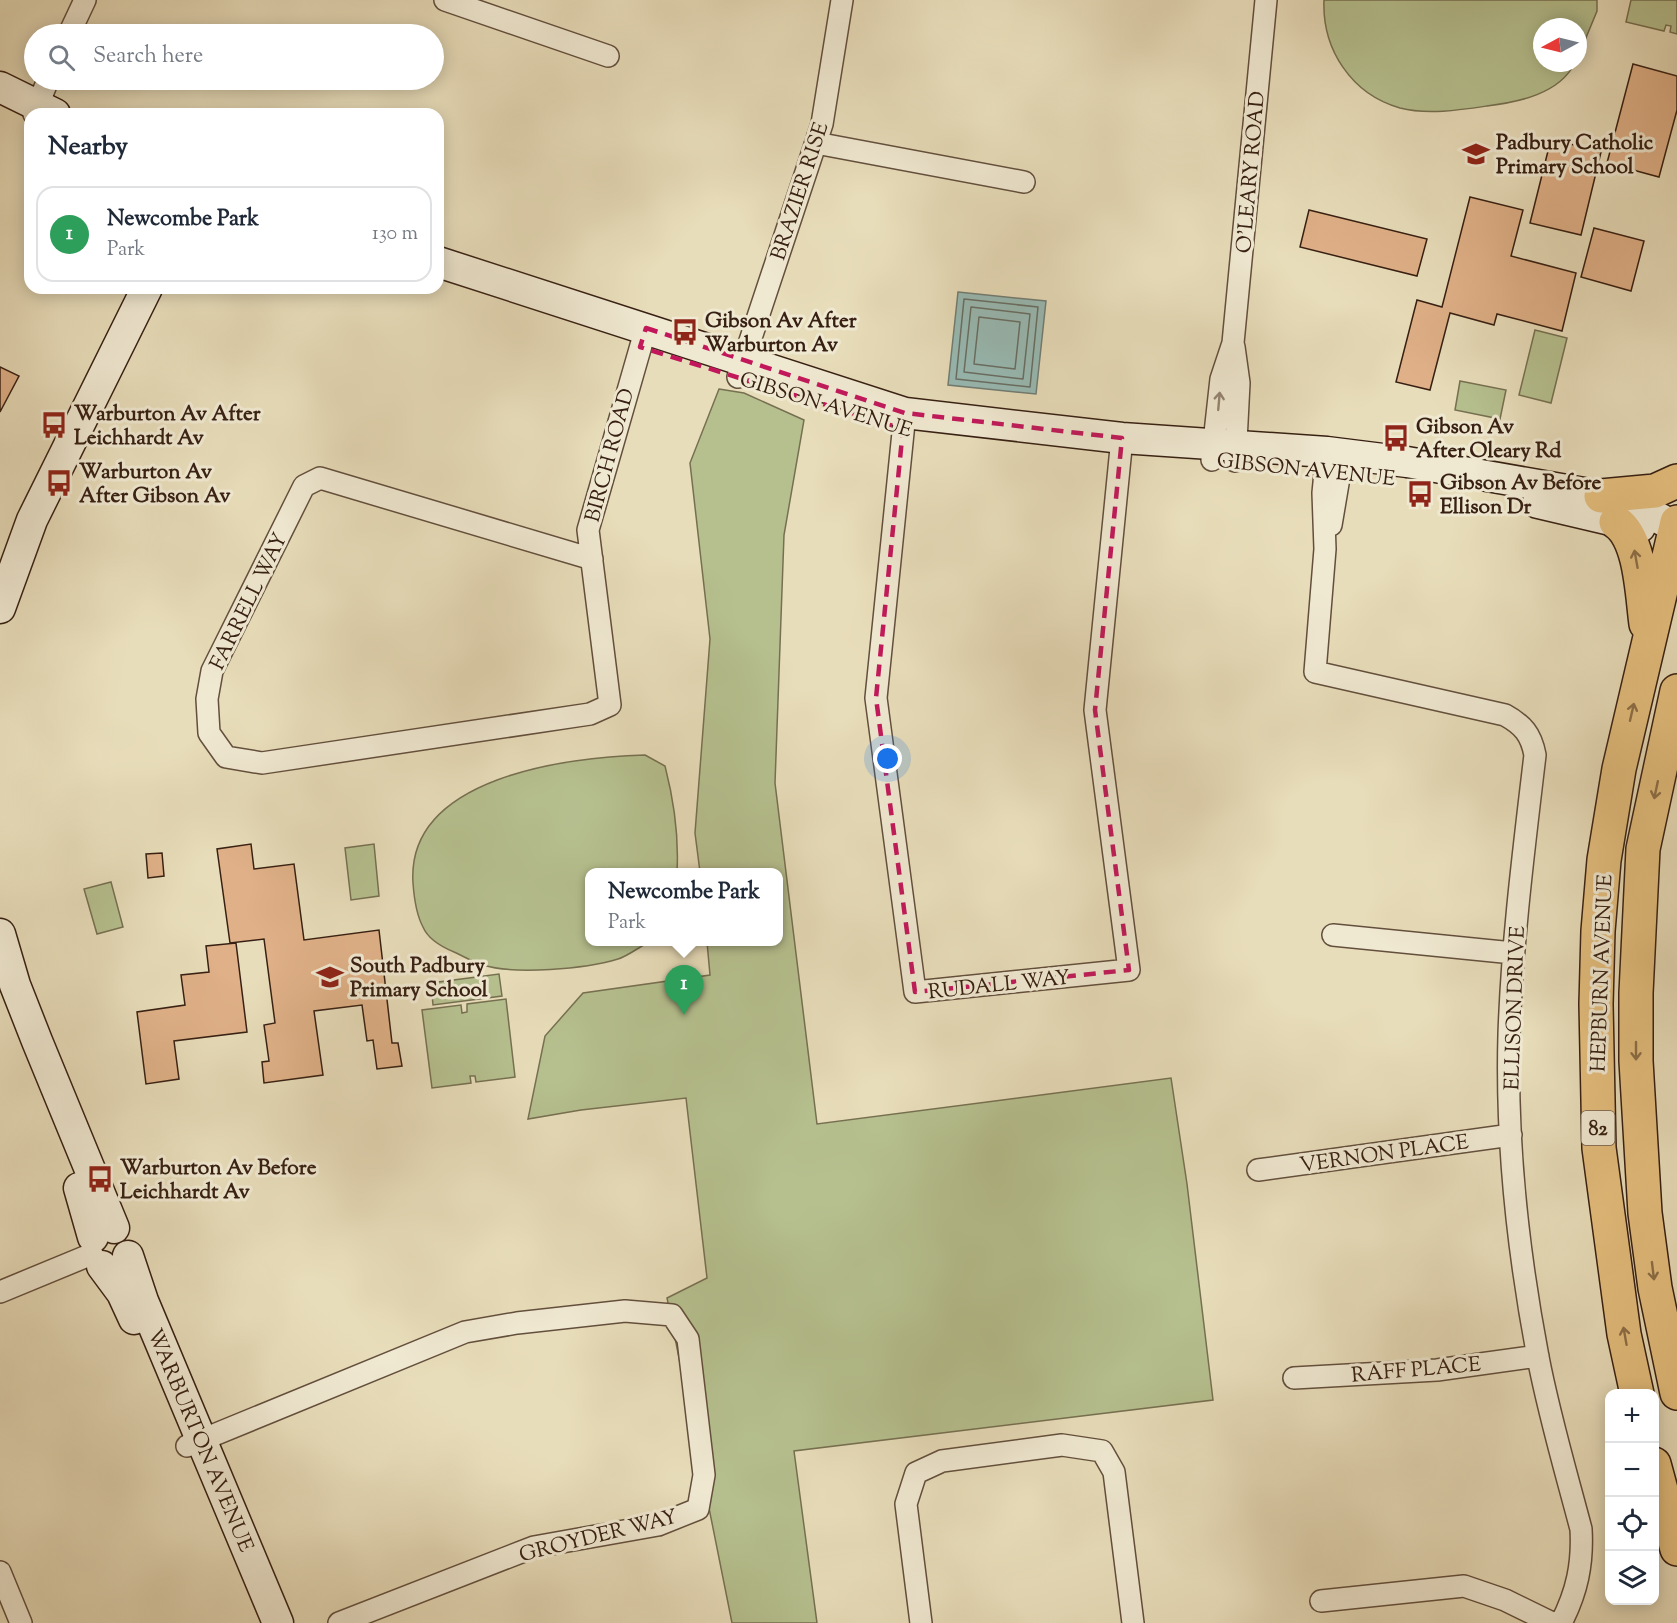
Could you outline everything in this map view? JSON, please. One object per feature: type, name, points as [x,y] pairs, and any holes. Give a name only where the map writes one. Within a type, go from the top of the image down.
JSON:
[{"type":"main road","points":[[1649,638],[1633,545],[1625,528],[1609,509],[1677,481]]},
{"type":"main road","name":"HEPBURN AVENUE","points":[[1635,1389],[1624,1334],[1599,1148],[1596,1004],[1598,931],[1604,860],[1619,769],[1677,526]]},
{"type":"main road","name":"HEPBURN AVENUE","points":[[1677,691],[1643,849],[1636,1050],[1639,1146],[1645,1214],[1655,1288],[1677,1393]]},
{"type":"main road","points":[[1659,1482],[1677,1549]]},
{"type":"street","points":[[74,24],[85,0]]},
{"type":"street","points":[[445,0],[608,56]]},
{"type":"street","name":"BRAZIER RISE","points":[[740,369],[822,124],[842,0]]},
{"type":"street","name":"O'LEARY ROAD","points":[[1225,452],[1221,379],[1233,343],[1266,0]]},
{"type":"street","points":[[0,87],[41,106]]},
{"type":"street","points":[[0,101],[41,106]]},
{"type":"street","points":[[816,143],[1024,182]]},
{"type":"street","name":"GIBSON AVENUE","points":[[444,264],[643,337],[904,421],[1122,445],[1497,476],[1609,509],[1646,511],[1677,526]]},
{"type":"street","name":"GIBSON AVENUE","points":[[444,281],[643,337]]},
{"type":"street","points":[[0,560],[24,500],[126,294]]},
{"type":"street","points":[[0,608],[32,520],[144,294]]},
{"type":"street","name":"BIRCH ROAD","points":[[590,714],[610,705],[588,530],[643,337]]},
{"type":"street","name":"RUDALL WAY","points":[[904,421],[876,698],[915,992],[1129,970],[1095,710],[1122,445]]},
{"type":"street","name":"ELLISON DRIVE","points":[[1334,462],[1338,495],[1325,549],[1315,672],[1505,715],[1525,728],[1530,736],[1535,755],[1513,953],[1509,1037],[1511,1135],[1518,1216],[1538,1356],[1581,1529],[1582,1553],[1578,1586],[1561,1623]]},
{"type":"street","name":"FARRELL WAY","points":[[590,714],[262,763],[226,757],[209,733],[207,699],[212,670],[304,486],[320,478],[592,559]]},
{"type":"street","name":"WARBURTON AVENUE","points":[[0,934],[15,985],[37,1041],[106,1248]]},
{"type":"street","points":[[1333,935],[1513,953]]},
{"type":"street","name":"WARBURTON AVENUE","points":[[0,985],[74,1174],[106,1248],[143,1301],[261,1623]]},
{"type":"street","name":"VERNON PLACE","points":[[1257,1170],[1511,1135]]},
{"type":"street","points":[[0,1292],[106,1248]]},
{"type":"street","name":"GROYDER WAY","points":[[194,1442],[465,1332],[517,1323],[625,1311],[672,1315],[688,1339],[704,1475],[698,1509],[658,1525],[534,1547],[339,1623]]},
{"type":"street","name":"RAFF PLACE","points":[[1294,1378],[1437,1370],[1538,1356]]},
{"type":"street","name":"WARBURTON AVENUE","points":[[194,1442],[278,1623]]},
{"type":"street","points":[[921,1623],[906,1504],[916,1473],[942,1461],[1062,1445],[1102,1451],[1114,1472],[1133,1623]]},
{"type":"street","points":[[0,1572],[21,1623]]},
{"type":"street","points":[[1322,1601],[1464,1586],[1505,1600],[1552,1623]]},
{"type":"highlighted area","points":[[646,328],[905,413],[1122,438],[1095,710],[1129,970],[915,992],[876,698],[903,429],[640,347]]},
{"type":"green space","points":[[1324,0],[1597,0],[1597,11],[1587,35],[1587,18],[1533,18],[1533,72],[1569,72],[1559,82],[1525,99],[1455,110],[1421,111],[1400,108],[1367,92],[1354,81],[1334,52],[1325,18]]},
{"type":"green space","points":[[1631,0],[1677,0],[1677,34],[1670,32],[1671,26],[1666,25],[1664,31],[1626,22]]},
{"type":"green space","points":[[1535,330],[1567,338],[1551,403],[1519,395]]},
{"type":"green space","points":[[1460,381],[1506,390],[1500,419],[1455,410]]},
{"type":"green space","points":[[719,389],[744,393],[804,420],[784,535],[775,783],[817,1124],[1171,1078],[1187,1184],[1213,1400],[794,1451],[817,1623],[732,1623],[667,1298],[707,1278],[686,1098],[581,1110],[528,1119],[545,1036],[583,993],[710,975],[707,946],[783,946],[783,868],[699,868],[695,833],[710,639],[690,463]]},
{"type":"green space","points":[[645,755],[665,766],[675,819],[677,868],[585,868],[585,946],[642,946],[622,958],[604,963],[550,970],[513,970],[483,965],[445,948],[428,935],[419,917],[413,883],[418,847],[435,819],[463,796],[497,780],[535,768],[612,757]]},
{"type":"green space","points":[[374,844],[379,896],[351,900],[345,848]]},
{"type":"green space","points":[[111,882],[123,927],[97,934],[84,889]]},
{"type":"green space","points":[[499,974],[502,996],[433,1005],[431,983]]},
{"type":"green space","points":[[506,999],[515,1077],[476,1082],[475,1076],[470,1076],[471,1083],[432,1088],[422,1010],[461,1005],[462,1013],[467,1012],[467,1004]]},
{"type":"water","points":[[958,292],[1046,301],[1036,394],[948,385]]},
{"type":"building","points":[[1633,64],[1677,76],[1677,110],[1659,177],[1607,163]]},
{"type":"building","points":[[1551,139],[1601,152],[1581,235],[1530,223]]},
{"type":"building","points":[[1470,197],[1523,210],[1511,256],[1576,273],[1562,331],[1497,314],[1494,325],[1450,313],[1430,390],[1396,382],[1417,300],[1442,307]]},
{"type":"building","points":[[1309,210],[1427,239],[1417,276],[1300,247]]},
{"type":"building","points":[[1594,228],[1644,241],[1631,291],[1581,277]]},
{"type":"building","points":[[0,367],[19,376],[0,412]]},
{"type":"building","points":[[251,844],[254,869],[294,864],[304,940],[379,930],[392,1043],[398,1043],[402,1066],[377,1069],[373,1040],[367,1041],[362,1005],[314,1011],[323,1075],[264,1083],[262,1062],[269,1061],[264,1025],[275,1023],[264,939],[230,943],[217,849]]},
{"type":"building","points":[[162,853],[164,876],[148,878],[146,854]]},
{"type":"building","points":[[236,943],[247,1032],[174,1041],[179,1079],[146,1084],[137,1012],[185,1005],[181,975],[209,972],[206,946]]},
{"type":"place","name":"Padbury Catholic Primary School","points":[[1476,154]]},
{"type":"place","name":"Gibson Av After Warburton Av","points":[[685,332]]},
{"type":"place","name":"Warburton Av After Leichhardt Av","points":[[54,425]]},
{"type":"place","name":"Gibson Av After Oleary Rd","points":[[1396,438]]},
{"type":"place","name":"Warburton Av After Gibson Av","points":[[59,483]]},
{"type":"place","name":"Gibson Av Before Ellison Dr","points":[[1420,494]]},
{"type":"place","name":"South Padbury Primary School","points":[[330,977]]},
{"type":"place","name":"Newcombe Park","points":[[684,1015]]},
{"type":"place","name":"Warburton Av Before Leichhardt Av","points":[[100,1179]]}]
